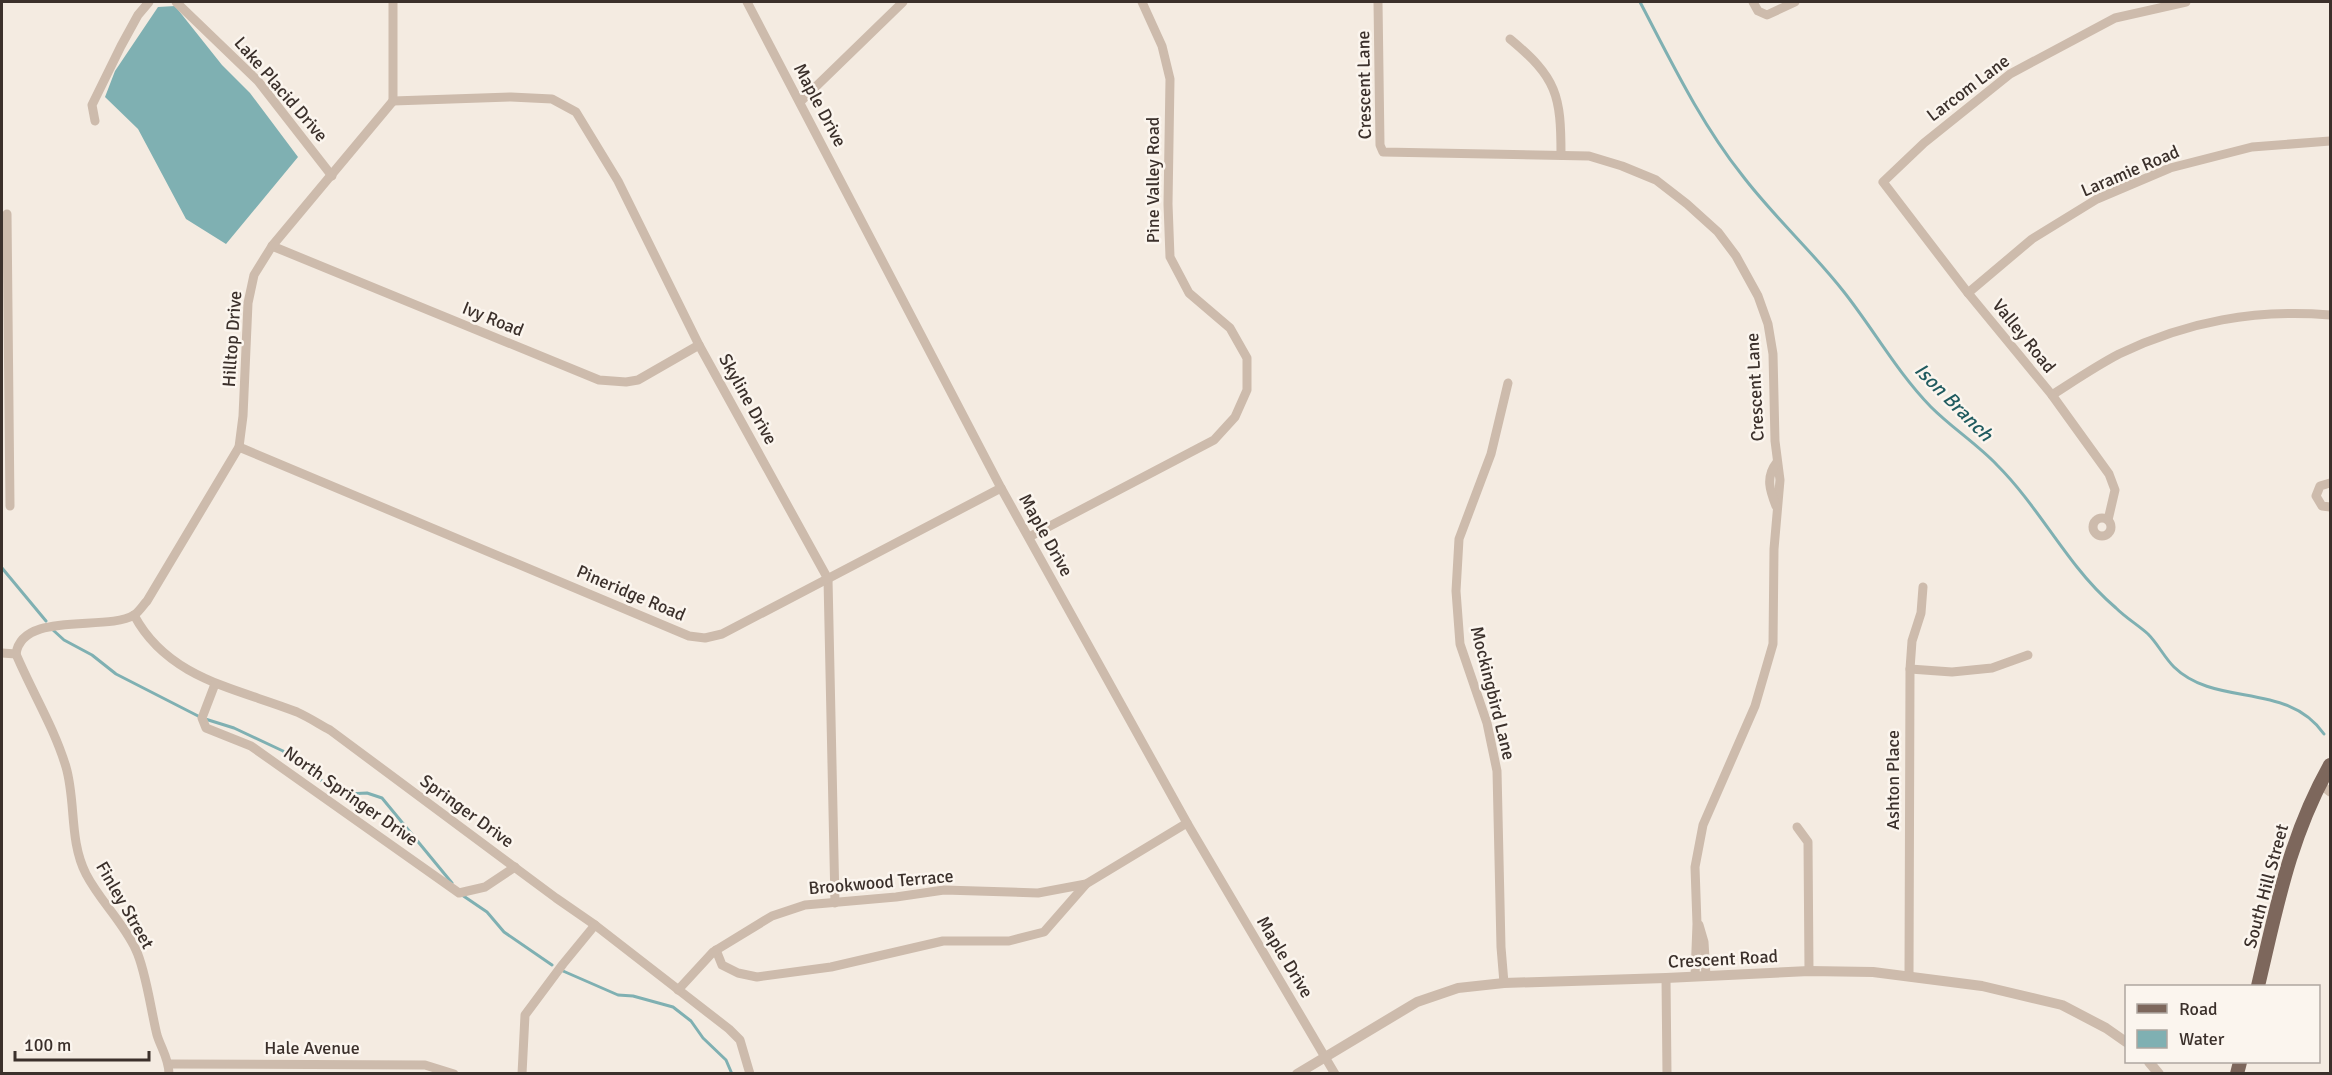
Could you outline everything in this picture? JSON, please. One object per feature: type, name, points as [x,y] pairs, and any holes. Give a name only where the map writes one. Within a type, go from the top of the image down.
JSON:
[{"type":"main road","name":"South Hill Street","points":[[2258,985],[2286,866],[2300,826],[2325,788],[2331,765]]},
{"type":"street","points":[[95,121],[92,105],[138,15],[149,2]]},
{"type":"street","name":"Lake Placid Drive","points":[[176,2],[258,81],[332,176]]},
{"type":"street","points":[[393,2],[393,100]]},
{"type":"street","name":"Maple Drive","points":[[747,2],[1001,488],[1186,823],[1335,1074]]},
{"type":"street","points":[[800,102],[903,2]]},
{"type":"street","name":"Pine Valley Road","points":[[1029,537],[1214,440],[1235,417],[1247,390],[1247,358],[1230,328],[1189,293],[1170,257],[1168,204],[1170,79],[1162,46],[1142,2]]},
{"type":"street","name":"Crescent Lane","points":[[1378,2],[1380,145],[1383,152],[1589,156],[1656,180],[1718,232],[1736,256],[1758,296],[1768,324],[1773,354],[1777,462],[1780,480],[1776,506],[1773,644],[1755,706],[1703,825],[1695,867],[1696,917],[1704,942],[1701,976]]},
{"type":"street","points":[[1753,2],[1758,11],[1767,15],[1795,2]]},
{"type":"street","name":"Larcom Lane","points":[[1883,182],[1924,143],[2010,74],[2115,18],[2186,2]]},
{"type":"street","points":[[1510,39],[1534,59],[1547,75],[1557,97],[1561,123],[1560,155]]},
{"type":"street","name":"Skyline Drive","points":[[393,100],[511,97],[552,99],[576,112],[618,181],[699,345],[828,579],[835,903]]},
{"type":"street","name":"Hilltop Drive","points":[[134,615],[147,601],[239,447],[243,416],[248,303],[254,276],[272,246],[393,100]]},
{"type":"street","name":"Laramie Road","points":[[1968,293],[2031,239],[2097,199],[2170,168],[2252,147],[2331,141]]},
{"type":"street","name":"Valley Road","points":[[1883,182],[1968,293],[2052,395],[2109,474],[2115,490],[2108,520]]},
{"type":"street","points":[[8,214],[4,297],[10,506]]},
{"type":"street","name":"Ivy Road","points":[[272,246],[599,380],[626,382],[638,380],[699,345]]},
{"type":"street","points":[[2052,395],[2119,355],[2189,327],[2249,314],[2331,315]]},
{"type":"street","name":"Mockingbird Lane","points":[[1504,983],[1501,947],[1497,771],[1487,723],[1460,644],[1456,591],[1459,539],[1491,454],[1508,383]]},
{"type":"street","name":"Pineridge Road","points":[[239,447],[689,636],[705,638],[722,634],[1001,488]]},
{"type":"street","points":[[2331,483],[2320,486],[2316,496],[2322,506],[2331,507]]},
{"type":"street","name":"Ashton Place","points":[[1909,976],[1910,669],[1912,641],[1921,613],[1923,587]]},
{"type":"street","points":[[2,653],[16,654],[18,644],[26,634],[43,629],[121,619],[134,615]]},
{"type":"street","name":"Springer Drive","points":[[134,615],[140,626],[173,659],[199,677],[299,713],[330,730],[595,925],[729,1029],[740,1040],[750,1074]]},
{"type":"street","name":"Finley Street","points":[[16,654],[59,746],[67,769],[78,853],[86,874],[121,924],[137,952],[158,1038],[169,1069]]},
{"type":"street","points":[[1910,669],[1952,672],[1992,668],[2028,655]]},
{"type":"street","name":"North Springer Drive","points":[[215,684],[202,718],[206,728],[252,746],[459,893],[485,887],[515,867]]},
{"type":"street","name":"Brookwood Terrace","points":[[678,990],[716,950],[772,916],[805,906],[944,890],[1038,893],[1086,884],[1186,823]]},
{"type":"street","points":[[1797,827],[1808,842],[1809,971]]},
{"type":"street","points":[[716,950],[722,965],[738,973],[756,977],[831,967],[943,941],[1009,941],[1044,932],[1086,884]]},
{"type":"street","points":[[522,1074],[525,1015],[562,964],[595,925]]},
{"type":"street","name":"Crescent Road","points":[[1297,1074],[1417,1002],[1458,988],[1504,983],[1809,971],[1909,976],[1982,986],[2062,1005],[2125,1041]]},
{"type":"street","points":[[1666,978],[1667,1074]]},
{"type":"street","name":"Hale Avenue","points":[[169,1069],[355,1069],[425,1065],[454,1074]]},
{"type":"water","points":[[175,6],[222,65],[250,93],[298,157],[226,244],[186,219],[138,129],[105,97],[115,71],[158,7]]},
{"type":"waterway","name":"Ison Branch","points":[[1640,2],[1699,113],[1742,175],[1844,292],[1919,394],[2008,477],[2095,588],[2148,634],[2174,667],[2191,679],[2210,687],[2271,700],[2291,707],[2309,718],[2324,734]]},
{"type":"waterway","points":[[2,568],[46,621]]},
{"type":"waterway","points":[[53,630],[64,640],[92,655],[116,674],[202,718],[234,728],[283,751],[331,788],[347,794],[367,793],[382,798],[452,883]]},
{"type":"waterway","points":[[462,895],[487,912],[504,932],[552,965]]},
{"type":"waterway","points":[[563,971],[618,995],[633,996],[673,1007],[691,1021],[703,1038],[726,1060],[732,1074]]}]
